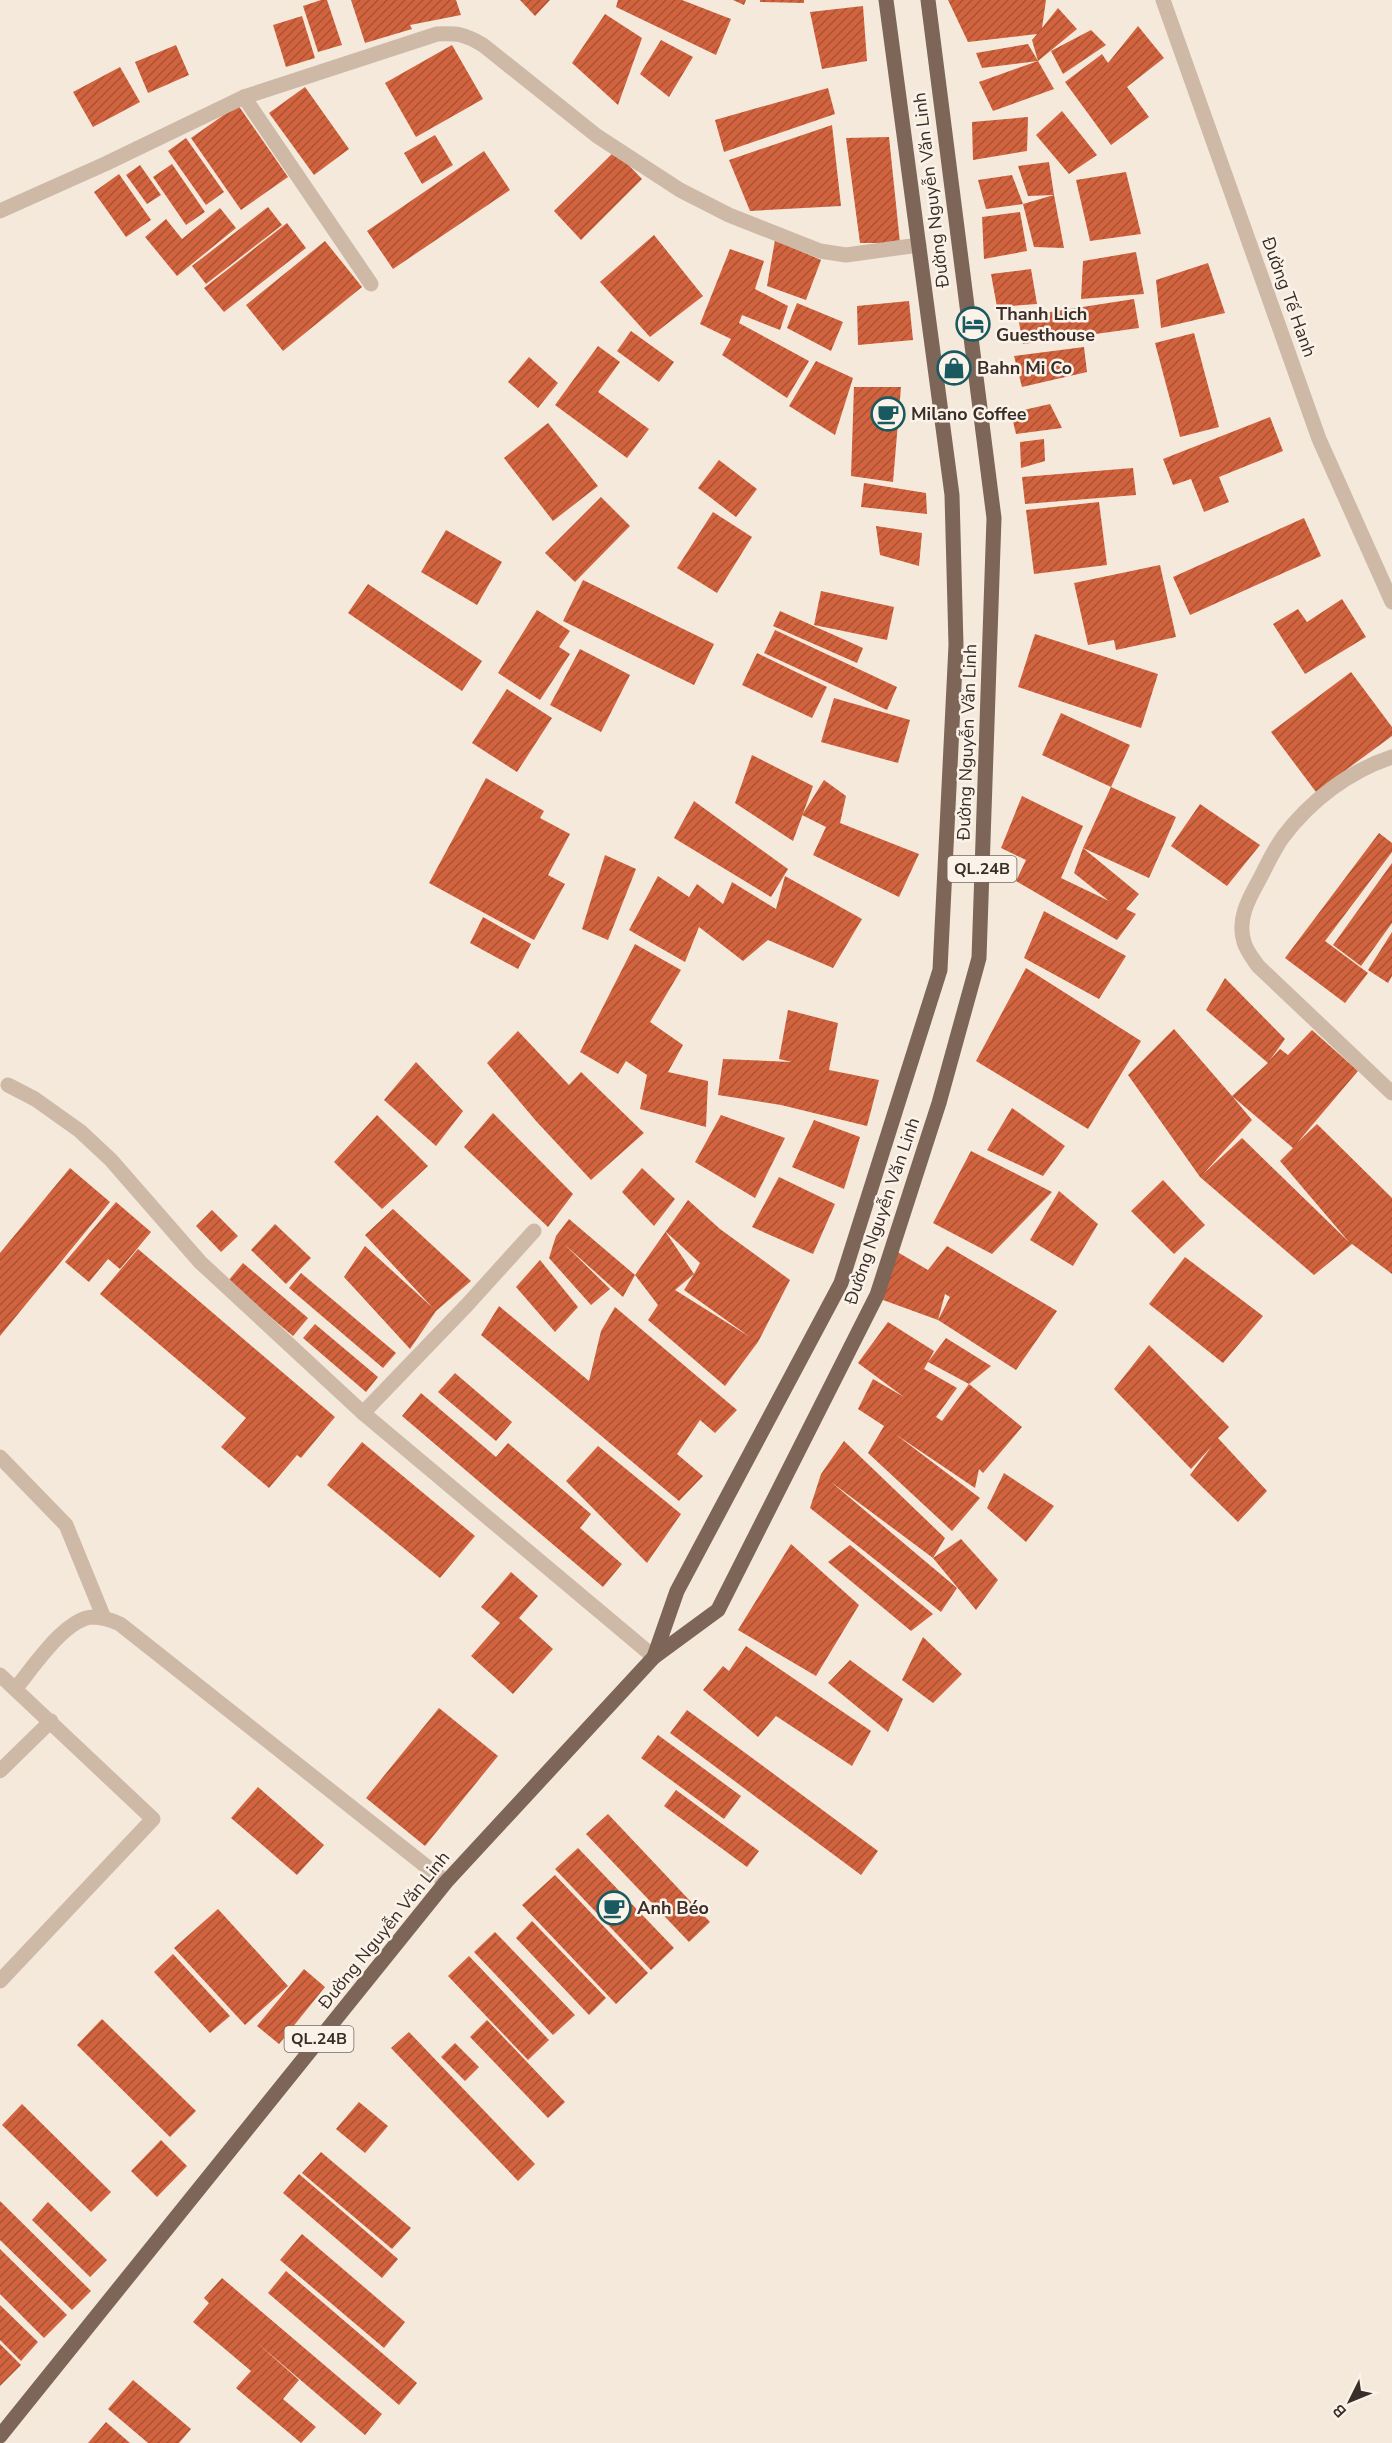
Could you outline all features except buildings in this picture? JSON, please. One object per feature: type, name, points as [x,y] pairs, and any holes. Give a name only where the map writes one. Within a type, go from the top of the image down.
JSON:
[{"type":"main road","name":"Đường Nguyễn Văn Linh","points":[[654,1657],[677,1591],[841,1283],[940,970],[956,645],[952,495],[886,0]]},
{"type":"main road","name":"Đường Nguyễn Văn Linh","points":[[0,2436],[446,1882],[654,1657],[718,1610],[877,1295],[939,1103],[979,958],[994,518],[928,0]]},
{"type":"street","name":"Đường Tế Hanh","points":[[1163,0],[1319,439],[1392,602]]},
{"type":"street","points":[[0,211],[105,164],[244,97],[436,34],[464,34],[483,45],[597,136],[680,190],[729,215],[820,251],[846,255],[919,245]]},
{"type":"street","points":[[244,97],[371,285]]},
{"type":"street","points":[[1392,757],[1371,764],[1348,777],[1304,811],[1282,839],[1245,906],[1242,927],[1244,943],[1258,966],[1392,1093]]},
{"type":"street","points":[[3,1085],[35,1099],[80,1131],[111,1160],[200,1262],[363,1413],[654,1657]]},
{"type":"street","points":[[363,1413],[467,1305],[534,1231]]},
{"type":"street","points":[[0,1457],[66,1525],[104,1618]]},
{"type":"street","points":[[15,1689],[67,1628],[80,1620],[91,1617],[104,1618],[120,1624],[446,1882]]},
{"type":"street","points":[[0,1675],[153,1819],[0,1980]]},
{"type":"street","points":[[0,1771],[51,1721]]},
{"type":"place","name":"Thanh Lich Guesthouse","points":[[973,324]]},
{"type":"place","name":"Bahn Mi Co","points":[[954,368]]},
{"type":"place","name":"Milano Coffee","points":[[888,414]]},
{"type":"place","name":"Anh Béo","points":[[614,1908]]}]
